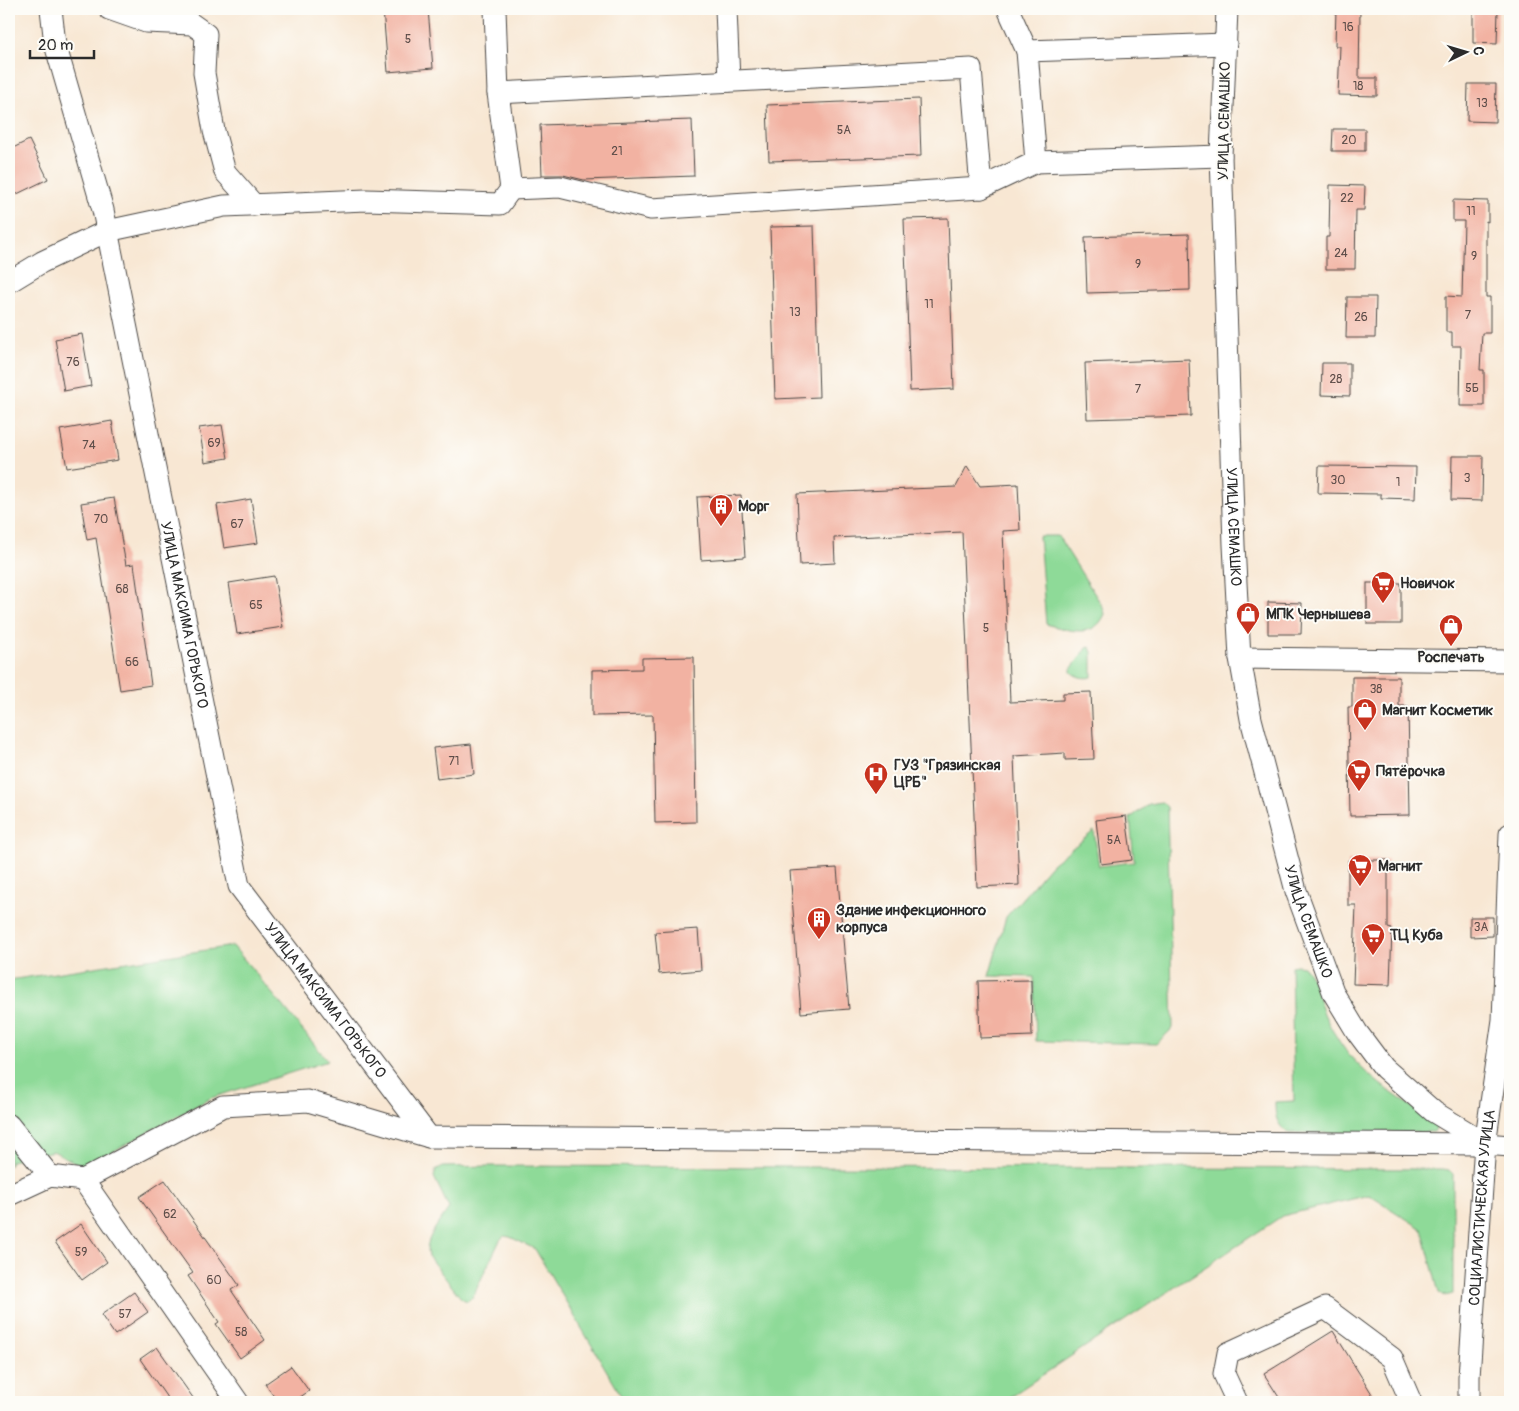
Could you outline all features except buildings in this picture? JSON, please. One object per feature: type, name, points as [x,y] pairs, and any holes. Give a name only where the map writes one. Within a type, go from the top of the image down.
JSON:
[{"type":"street","name":"УЛИЦА МАКСИМА ГОРЬКОГО","points":[[51,9],[55,44],[103,210],[239,886],[429,1137]]},
{"type":"street","points":[[109,9],[146,22],[192,24],[206,34],[204,73],[214,131],[225,172],[254,205]]},
{"type":"street","points":[[9,282],[42,262],[107,231],[224,206],[366,200],[500,204],[511,189],[498,93],[495,9]]},
{"type":"street","points":[[726,9],[729,81]]},
{"type":"street","points":[[1008,9],[1027,51],[1036,162]]},
{"type":"street","name":"УЛИЦА СЕМАШКО","points":[[1227,9],[1221,156],[1234,545],[1240,658],[1251,719],[1296,891],[1334,994],[1357,1032],[1384,1068],[1434,1112],[1485,1144]]},
{"type":"street","points":[[1027,51],[1226,44]]},
{"type":"street","points":[[498,93],[971,69],[982,188]]},
{"type":"street","points":[[511,189],[560,187],[651,209],[982,188],[1036,162],[1221,156]]},
{"type":"street","points":[[1240,658],[1510,661]]},
{"type":"street","name":"СОЦИАЛИСТИЧЕСКАЯ УЛИЦА","points":[[1469,1402],[1469,1377],[1485,1144],[1503,1020],[1510,834]]},
{"type":"street","points":[[9,1195],[50,1176],[83,1180],[223,1106],[308,1101],[429,1137],[1485,1144],[1510,1146]]},
{"type":"street","points":[[9,1125],[50,1176]]},
{"type":"street","points":[[83,1180],[238,1402]]},
{"type":"street","points":[[1238,1402],[1224,1374],[1228,1353],[1325,1308],[1392,1358],[1411,1402]]},
{"type":"green space","points":[[1039,536],[1058,536],[1103,607],[1105,614],[1094,627],[1080,631],[1046,624]]},
{"type":"green space","points":[[1090,647],[1092,653],[1092,677],[1083,678],[1071,672],[1071,669],[1087,648]]},
{"type":"green space","points":[[1162,802],[1167,807],[1173,1028],[1156,1044],[1036,1041],[1034,977],[989,976],[1006,917],[1052,864],[1094,831],[1099,866],[1134,862],[1130,818],[1149,804]]},
{"type":"green space","points":[[233,946],[328,1061],[211,1098],[84,1167],[53,1151],[11,1161],[9,1166],[9,980]]},
{"type":"green space","points":[[1291,966],[1303,966],[1308,972],[1328,1021],[1351,1057],[1386,1089],[1438,1125],[1434,1132],[1289,1133],[1281,1127],[1276,1116],[1275,1102],[1294,1101]]},
{"type":"green space","points":[[443,1167],[1443,1169],[1449,1170],[1453,1174],[1453,1294],[1445,1296],[1439,1293],[1422,1229],[1369,1195],[1282,1216],[1002,1402],[625,1402],[535,1249],[504,1236],[500,1240],[472,1298],[467,1301],[461,1298],[428,1256],[427,1250],[430,1237],[449,1208],[434,1177],[436,1169]]},
{"type":"place","name":"Морг","points":[[721,527]]},
{"type":"place","name":"Новичок","points":[[1383,604]]},
{"type":"place","name":"МПК Чернышева","points":[[1248,635]]},
{"type":"place","name":"Роспечать","points":[[1451,647]]},
{"type":"place","name":"Магнит Косметик","points":[[1365,731]]},
{"type":"place","name":"Пятёрочка","points":[[1359,792]]},
{"type":"place","name":"ГУЗ \"Грязинская ЦРБ\"","points":[[876,795]]},
{"type":"place","name":"Магнит","points":[[1360,887]]},
{"type":"place","name":"Здание инфекционного корпуса","points":[[819,940]]},
{"type":"place","name":"ТЦ Куба","points":[[1373,956]]}]
